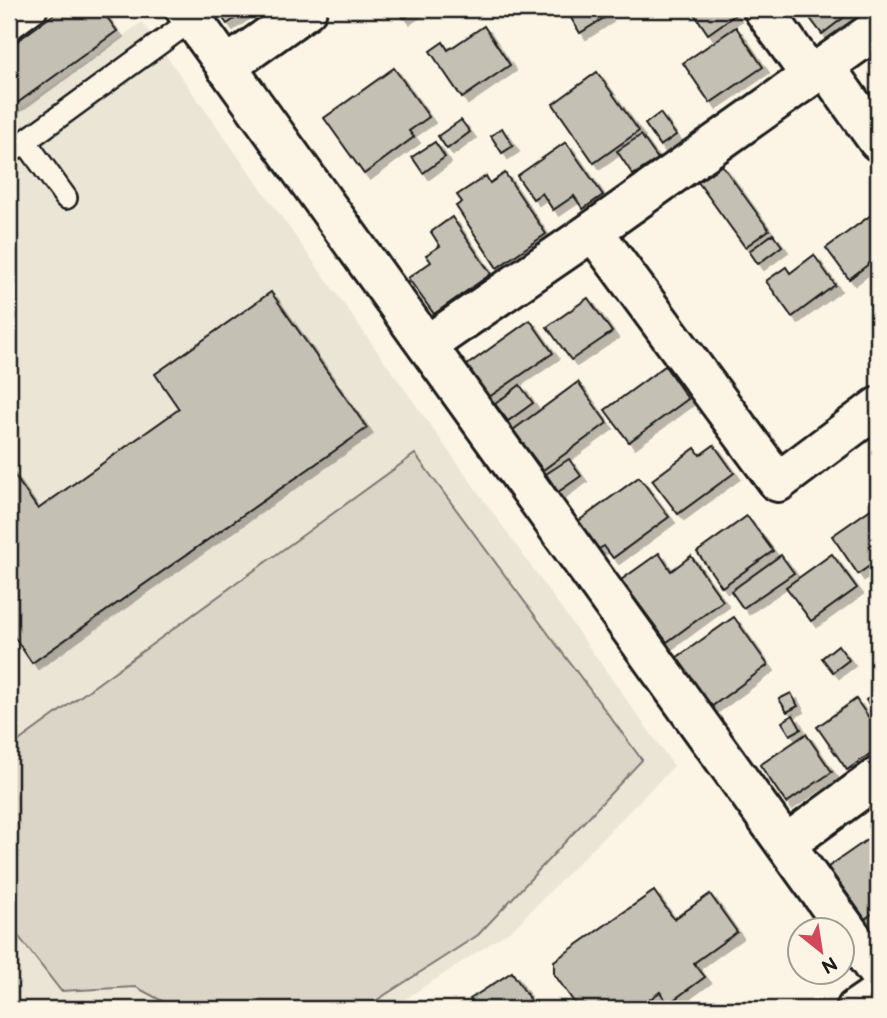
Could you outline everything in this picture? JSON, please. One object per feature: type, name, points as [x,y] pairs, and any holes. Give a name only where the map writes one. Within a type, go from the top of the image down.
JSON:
[{"type":"street","points":[[226,67],[307,9]]},
{"type":"street","points":[[762,9],[878,142]]},
{"type":"street","points":[[189,14],[786,844],[871,997]]},
{"type":"street","points":[[427,345],[593,231],[878,28]]},
{"type":"street","points":[[593,231],[778,482],[878,407]]},
{"type":"street","points":[[786,844],[878,777]]},
{"type":"lane","points":[[9,30],[37,9]]},
{"type":"lane","points":[[66,198],[17,147],[189,14]]},
{"type":"shaded area","points":[[142,22],[674,766],[514,928],[390,1009],[9,1009],[9,117]]},
{"type":"shaded area","points":[[415,454],[642,760],[478,935],[363,1009],[177,1009],[136,987],[61,991],[9,924],[9,748]]},
{"type":"building","points":[[61,9],[101,9],[117,31],[9,109],[9,47]]},
{"type":"building","points":[[216,9],[249,9],[227,24]]},
{"type":"building","points":[[397,9],[417,9],[404,18]]},
{"type":"building","points":[[585,9],[602,9],[607,16],[580,33],[571,18]]},
{"type":"building","points":[[697,9],[731,9],[735,15],[708,34],[693,12]]},
{"type":"building","points":[[803,9],[855,9],[822,34]]},
{"type":"building","points":[[484,26],[510,65],[462,98],[430,51],[443,42],[448,50]]},
{"type":"building","points":[[736,27],[763,67],[710,103],[683,63]]},
{"type":"building","points":[[394,68],[429,117],[409,131],[414,137],[364,174],[324,118]]},
{"type":"building","points":[[597,72],[639,131],[594,163],[553,104]]},
{"type":"building","points":[[660,113],[676,135],[660,146],[645,124]]},
{"type":"building","points":[[461,120],[470,132],[447,149],[438,136]]},
{"type":"building","points":[[502,128],[513,146],[502,153],[491,136]]},
{"type":"building","points":[[641,135],[658,159],[633,175],[617,151]]},
{"type":"building","points":[[435,142],[445,157],[423,173],[412,157]]},
{"type":"building","points":[[566,142],[603,195],[583,209],[574,196],[553,210],[542,193],[533,199],[517,176]]},
{"type":"building","points":[[722,165],[769,230],[745,247],[698,182]]},
{"type":"building","points":[[505,173],[546,234],[497,268],[456,206],[462,202],[457,195],[486,176],[490,183]]},
{"type":"building","points":[[878,210],[878,257],[849,279],[826,248]]},
{"type":"building","points":[[452,217],[491,274],[434,314],[408,278],[431,262],[426,255],[440,246],[431,232]]},
{"type":"building","points":[[773,234],[782,246],[758,264],[749,251]]},
{"type":"building","points":[[814,255],[835,285],[792,317],[766,281],[786,267],[790,273]]},
{"type":"building","points":[[271,292],[367,428],[32,663],[9,629],[9,468],[38,509],[179,409],[155,374]]},
{"type":"building","points":[[588,298],[612,332],[571,360],[547,327]]},
{"type":"building","points":[[530,320],[553,353],[489,397],[467,365]]},
{"type":"building","points":[[665,366],[688,399],[629,442],[605,410]]},
{"type":"building","points":[[578,382],[607,423],[543,470],[513,430]]},
{"type":"building","points":[[520,385],[533,403],[508,421],[495,404]]},
{"type":"building","points":[[714,445],[734,473],[678,514],[652,480],[695,448],[700,455]]},
{"type":"building","points":[[569,459],[581,476],[558,492],[546,474]]},
{"type":"building","points":[[639,477],[669,517],[613,558],[604,546],[597,550],[577,522]]},
{"type":"building","points":[[878,504],[878,560],[858,574],[832,536]]},
{"type":"building","points":[[747,516],[773,551],[722,587],[697,552]]},
{"type":"building","points":[[659,553],[671,571],[691,556],[723,601],[667,642],[621,580]]},
{"type":"building","points":[[832,554],[857,588],[811,621],[786,587]]},
{"type":"building","points":[[781,555],[794,573],[743,608],[731,591]]},
{"type":"building","points":[[734,617],[768,665],[711,707],[676,658]]},
{"type":"building","points":[[838,645],[849,660],[833,672],[822,658]]},
{"type":"building","points":[[878,691],[878,717],[866,700]]},
{"type":"building","points":[[791,693],[798,706],[787,712],[779,699]]},
{"type":"building","points":[[856,699],[878,731],[878,748],[847,770],[817,727]]},
{"type":"building","points":[[793,715],[801,729],[790,735],[782,722]]},
{"type":"building","points":[[806,734],[832,772],[786,803],[760,765]]},
{"type":"building","points":[[871,837],[878,846],[878,909],[865,919],[828,867]]},
{"type":"building","points":[[654,891],[674,919],[710,894],[737,932],[694,963],[705,977],[668,1004],[660,992],[636,1009],[579,1009],[554,974],[554,961]]},
{"type":"building","points":[[512,972],[536,1009],[476,1009],[470,999]]}]
